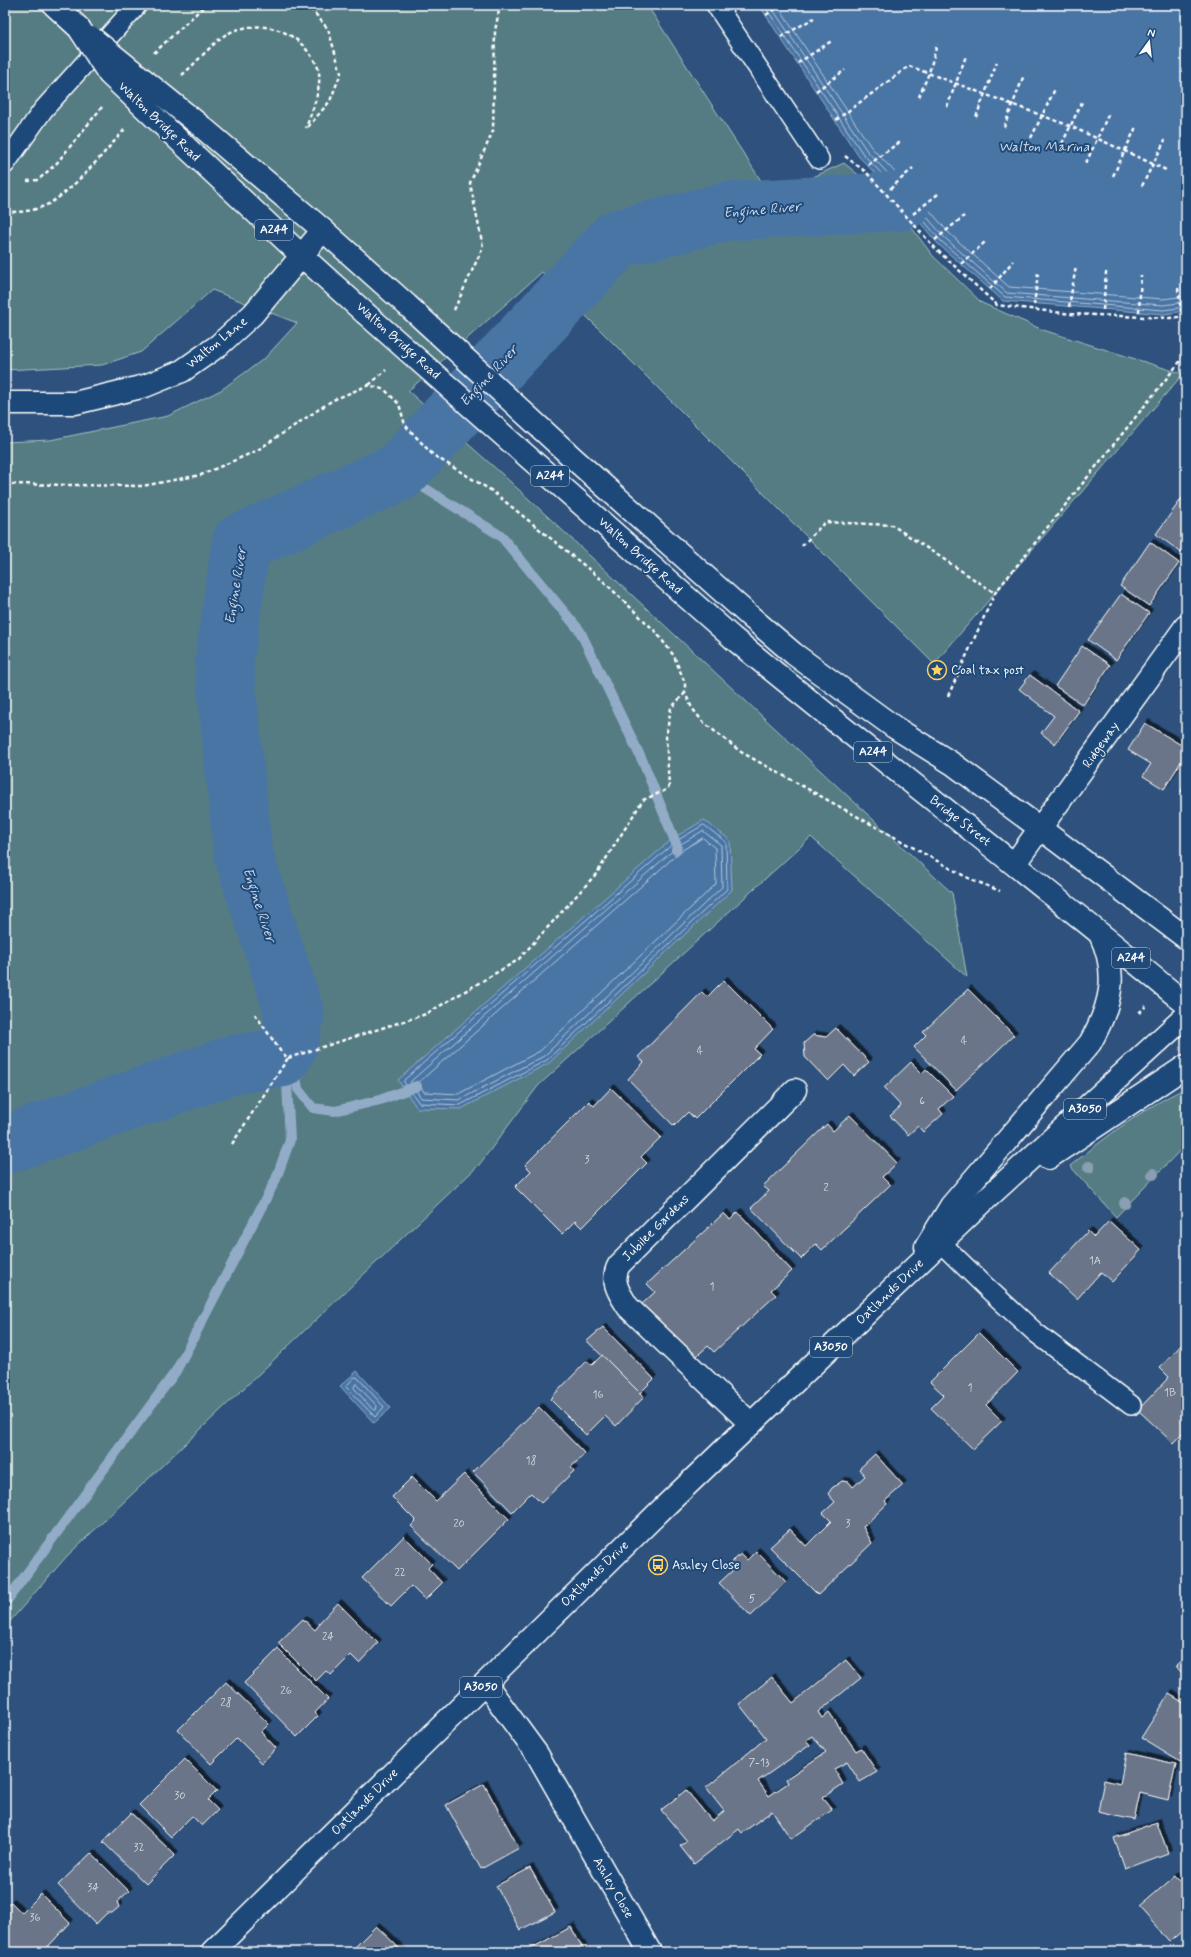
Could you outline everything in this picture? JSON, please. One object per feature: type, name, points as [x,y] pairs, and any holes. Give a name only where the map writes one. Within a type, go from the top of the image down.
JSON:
[{"type":"main road","name":"Walton Bridge Road","points":[[54,5],[79,28],[202,127],[323,230],[573,458],[794,654],[894,727],[952,764],[1041,828]]},
{"type":"main road","name":"Walton Bridge Road","points":[[79,28],[109,74],[302,256],[734,639]]},
{"type":"main road","name":"Walton Lane","points":[[5,403],[75,403],[145,386],[182,371],[219,345],[253,314],[323,230]]},
{"type":"main road","name":"Ridgeway","points":[[1014,864],[1186,626]]},
{"type":"main road","name":"Bridge Street","points":[[734,639],[818,709],[1099,932],[1186,1004]]},
{"type":"main road","name":"A244","points":[[1041,828],[1186,938]]},
{"type":"main road","points":[[911,1272],[951,1206],[1090,1043],[1101,1024],[1109,1002],[1111,982],[1110,961],[1106,947],[1099,932]]},
{"type":"main road","name":"Oatlands Drive","points":[[212,1952],[751,1424],[984,1201],[1186,1016]]},
{"type":"main road","name":"Oatlands Drive","points":[[984,1201],[1186,1066]]},
{"type":"main road","name":"Jubilee Gardens","points":[[751,1424],[628,1307],[614,1280],[614,1273],[619,1265],[795,1090]]},
{"type":"main road","name":"Ashley Close","points":[[485,1683],[537,1754],[650,1952]]},
{"type":"lane","points":[[5,164],[43,110],[137,5]]},
{"type":"lane","points":[[716,5],[819,160]]},
{"type":"lane","points":[[941,1243],[1036,1333],[1131,1405]]},
{"type":"path","points":[[306,128],[330,101],[341,73],[328,29],[308,5]]},
{"type":"path","points":[[448,315],[454,310],[483,247],[470,183],[493,131],[495,31],[500,5]]},
{"type":"path","points":[[766,15],[781,5]]},
{"type":"path","points":[[1180,10],[1183,5]]},
{"type":"path","points":[[781,37],[814,18]]},
{"type":"path","points":[[798,63],[834,40]]},
{"type":"path","points":[[919,96],[929,72],[937,44]]},
{"type":"path","points":[[947,107],[966,56]]},
{"type":"path","points":[[976,117],[997,62]]},
{"type":"path","points":[[836,120],[909,66],[929,72],[1070,126],[1166,170]]},
{"type":"path","points":[[816,90],[845,70]]},
{"type":"path","points":[[1004,127],[1024,75]]},
{"type":"path","points":[[1030,138],[1055,89]]},
{"type":"path","points":[[1059,150],[1082,102]]},
{"type":"path","points":[[1086,164],[1109,113]]},
{"type":"path","points":[[1113,176],[1136,127]]},
{"type":"path","points":[[1142,186],[1165,140]]},
{"type":"path","points":[[868,165],[901,141]]},
{"type":"path","points":[[819,160],[845,156],[866,172],[892,198],[937,250],[997,306],[1071,314],[1170,318],[1186,316]]},
{"type":"path","points":[[890,189],[913,168]]},
{"type":"path","points":[[913,214],[938,194]]},
{"type":"path","points":[[935,240],[964,216]]},
{"type":"path","points":[[961,264],[985,242]]},
{"type":"path","points":[[990,289],[1012,261]]},
{"type":"path","points":[[1069,307],[1076,266]]},
{"type":"path","points":[[1103,310],[1106,272]]},
{"type":"path","points":[[1034,305],[1038,273]]},
{"type":"path","points":[[1139,312],[1141,275]]},
{"type":"path","points":[[1178,288],[1181,311]]},
{"type":"path","points":[[948,696],[995,593],[1186,354]]},
{"type":"path","points":[[5,484],[142,486],[200,475],[256,450],[333,400],[369,385],[391,365]]},
{"type":"path","points":[[369,385],[385,390],[399,404],[405,425],[433,455],[492,491],[601,579],[656,632],[674,656],[685,682],[685,693],[692,708],[702,722],[741,752],[968,878],[1004,893]]},
{"type":"path","points":[[802,546],[825,522],[892,525],[995,593]]},
{"type":"path","points":[[288,1058],[296,1057],[426,1014],[518,960],[597,873],[643,800],[666,790],[669,786],[666,736],[671,708],[685,693]]},
{"type":"path","points":[[1134,1011],[1139,1013],[1144,1018]]},
{"type":"path","points":[[255,1014],[282,1052],[288,1058]]},
{"type":"path","points":[[232,1144],[288,1058]]},
{"type":"green space","points":[[5,5],[647,5],[771,196],[844,163],[893,203],[933,256],[982,303],[1043,330],[1183,374],[934,664],[542,272],[408,391],[502,474],[952,893],[967,977],[811,837],[538,1086],[479,1165],[67,1556],[5,1627],[5,442],[50,440],[168,416],[221,390],[265,358],[297,323],[212,290],[141,352],[102,365],[5,370]]},
{"type":"green space","points":[[1186,1088],[1186,1144],[1116,1217],[1070,1166],[1111,1134],[1140,1114]]},
{"type":"water","name":"Walton Marina","points":[[759,5],[1186,5],[1186,311],[1164,314],[1003,301],[938,244],[902,201],[859,157]]},
{"type":"water","points":[[704,820],[730,840],[732,890],[549,1063],[461,1109],[417,1108],[398,1080],[672,839]]},
{"type":"water","points":[[357,1371],[391,1408],[374,1423],[340,1386]]},
{"type":"building","points":[[1186,494],[1186,556],[1156,534]]},
{"type":"building","points":[[1150,542],[1179,563],[1149,606],[1120,586]]},
{"type":"building","points":[[1121,594],[1149,613],[1116,660],[1088,640]]},
{"type":"building","points":[[1082,646],[1110,665],[1083,705],[1055,686]]},
{"type":"building","points":[[1030,675],[1079,711],[1055,744],[1041,733],[1054,716],[1019,689]]},
{"type":"building","points":[[1145,723],[1186,748],[1186,754],[1164,789],[1143,776],[1151,764],[1128,750]]},
{"type":"building","points":[[1186,783],[1186,794],[1181,791]]},
{"type":"building","points":[[724,980],[773,1029],[754,1049],[760,1054],[695,1119],[688,1112],[674,1126],[628,1079],[644,1062],[638,1057],[702,992],[707,997]]},
{"type":"building","points":[[968,989],[1014,1035],[956,1090],[914,1047],[926,1035],[923,1032]]},
{"type":"building","points":[[836,1028],[869,1062],[854,1076],[844,1065],[828,1081],[805,1057],[804,1043],[813,1035],[826,1037]]},
{"type":"building","points":[[911,1062],[922,1073],[926,1069],[953,1096],[939,1109],[943,1114],[923,1132],[918,1126],[908,1135],[890,1116],[901,1106],[884,1088]]},
{"type":"building","points":[[611,1088],[661,1137],[641,1157],[647,1163],[582,1228],[575,1221],[562,1234],[515,1187],[531,1171],[525,1165],[589,1101],[594,1106]]},
{"type":"building","points":[[850,1115],[897,1163],[882,1177],[890,1185],[822,1250],[816,1244],[801,1259],[751,1208],[769,1191],[763,1186],[827,1124],[833,1131]]},
{"type":"building","points":[[738,1212],[792,1271],[771,1290],[776,1295],[714,1352],[708,1346],[691,1361],[641,1305],[655,1292],[647,1284],[724,1213],[730,1220]]},
{"type":"building","points":[[1109,1221],[1141,1250],[1112,1282],[1101,1272],[1077,1299],[1049,1273],[1088,1231],[1094,1237]]},
{"type":"building","points":[[603,1327],[654,1379],[640,1393],[587,1341]]},
{"type":"building","points":[[979,1333],[1018,1372],[986,1405],[1002,1421],[973,1449],[931,1408],[944,1395],[930,1382]]},
{"type":"building","points":[[1185,1341],[1186,1429],[1173,1443],[1138,1410],[1169,1377],[1160,1368]]},
{"type":"building","points":[[602,1355],[644,1397],[616,1426],[605,1416],[586,1435],[550,1399],[587,1361],[592,1365]]},
{"type":"building","points":[[539,1407],[585,1454],[571,1467],[574,1471],[541,1503],[531,1493],[512,1512],[473,1472]]},
{"type":"building","points":[[875,1454],[903,1485],[885,1501],[887,1504],[863,1527],[872,1543],[818,1595],[770,1547],[790,1529],[806,1546],[831,1521],[823,1513],[835,1502],[828,1494],[832,1488],[842,1481],[849,1482],[853,1487],[865,1476],[859,1469]]},
{"type":"building","points":[[464,1474],[509,1519],[457,1571],[411,1526],[416,1521],[392,1497],[412,1477],[436,1501]]},
{"type":"building","points":[[404,1536],[432,1564],[428,1568],[442,1583],[425,1600],[411,1586],[391,1606],[362,1578]]},
{"type":"building","points":[[756,1551],[786,1582],[751,1616],[719,1583],[732,1571],[727,1566],[741,1554],[747,1560]]},
{"type":"building","points":[[338,1603],[378,1643],[359,1663],[351,1655],[331,1675],[326,1671],[316,1681],[278,1643],[303,1619],[315,1630],[320,1624],[319,1623]]},
{"type":"building","points":[[278,1649],[328,1699],[315,1713],[318,1716],[297,1737],[244,1683]]},
{"type":"building","points":[[1186,1658],[1186,1678],[1176,1666]]},
{"type":"building","points":[[846,1660],[861,1678],[818,1712],[822,1718],[829,1712],[856,1751],[861,1748],[877,1772],[860,1782],[847,1762],[834,1769],[843,1784],[822,1798],[832,1810],[791,1839],[772,1811],[742,1833],[739,1829],[694,1864],[680,1846],[687,1841],[661,1810],[686,1790],[712,1821],[724,1811],[706,1788],[766,1738],[739,1704],[772,1677],[793,1703]],"holes":[[[812,1736],[826,1752],[786,1779],[788,1783],[769,1796],[758,1781],[810,1745],[806,1740]]]},
{"type":"building","points":[[226,1682],[269,1724],[261,1732],[276,1748],[262,1763],[237,1738],[211,1764],[178,1730]]},
{"type":"building","points":[[1169,1694],[1186,1704],[1186,1757],[1182,1763],[1141,1738]]},
{"type":"building","points":[[1126,1753],[1176,1764],[1168,1800],[1140,1793],[1134,1820],[1098,1812],[1104,1780],[1120,1784]]},
{"type":"building","points":[[185,1759],[217,1791],[208,1800],[218,1810],[202,1826],[192,1816],[171,1837],[139,1805]]},
{"type":"building","points":[[484,1784],[519,1848],[481,1869],[446,1805]]},
{"type":"building","points":[[131,1813],[175,1855],[146,1884],[103,1842]]},
{"type":"building","points":[[1157,1822],[1168,1853],[1125,1869],[1114,1838]]},
{"type":"building","points":[[91,1853],[129,1891],[117,1902],[119,1907],[112,1913],[107,1913],[96,1924],[58,1885]]},
{"type":"building","points":[[530,1868],[555,1912],[520,1930],[496,1886]]},
{"type":"building","points":[[1175,1876],[1186,1889],[1186,1929],[1170,1942],[1139,1907]]},
{"type":"building","points":[[41,1894],[70,1923],[43,1952],[5,1952],[5,1907],[11,1902],[22,1913]]},
{"type":"building","points":[[376,1926],[392,1941],[403,1952],[350,1952]]},
{"type":"building","points":[[571,1927],[585,1952],[529,1952],[528,1950]]},
{"type":"waterway","name":"Engine River","points":[[5,1145],[234,1064],[281,1058],[288,1046],[295,1015],[243,853],[224,663],[241,543],[399,472],[617,239],[728,211],[902,201]]},
{"type":"waterway","points":[[399,472],[501,536],[580,631],[643,762],[677,846],[676,850]]},
{"type":"waterway","points":[[288,1046],[293,1061],[298,1089],[313,1108],[335,1111],[380,1100],[417,1086]]},
{"type":"waterway","points":[[5,1603],[176,1371],[276,1179],[290,1140],[286,1065],[281,1058]]},
{"type":"place","name":"Coal tax post","points":[[937,670]]},
{"type":"place","name":"Ashley Close","points":[[658,1565]]}]
